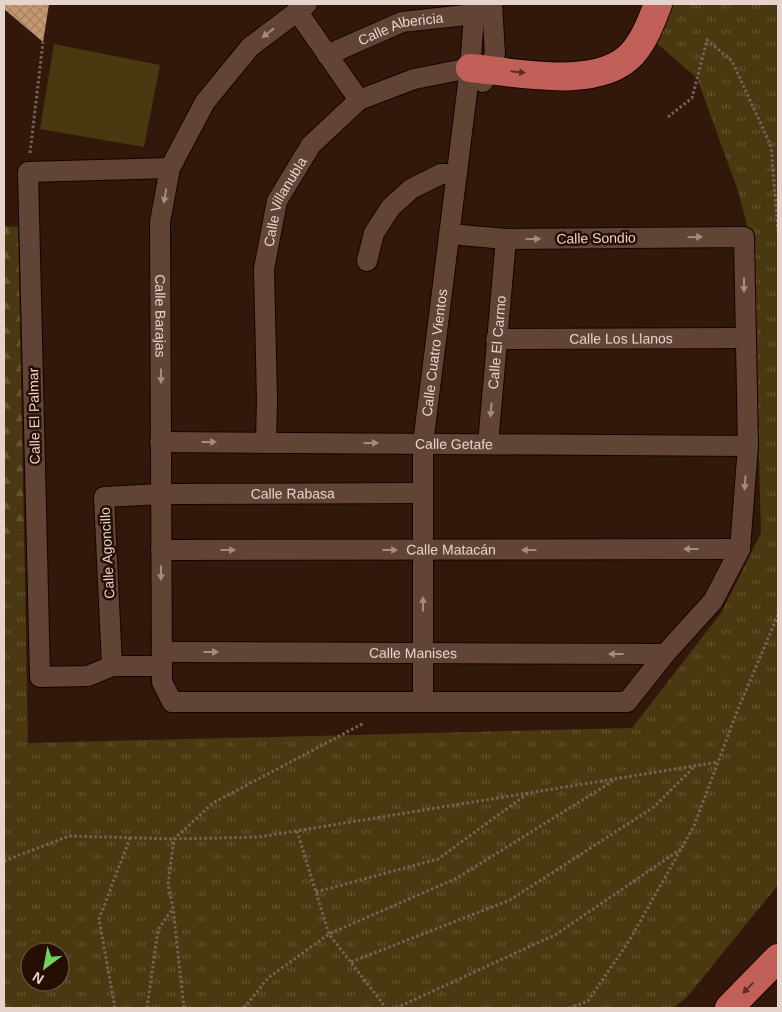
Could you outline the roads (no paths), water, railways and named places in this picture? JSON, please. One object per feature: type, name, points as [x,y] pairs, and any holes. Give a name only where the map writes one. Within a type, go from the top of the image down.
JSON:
[{"type":"highway","points":[[479,69],[572,78],[607,71],[631,55],[648,31],[658,4]]},
{"type":"highway","points":[[729,1008],[775,958]]},
{"type":"street","points":[[302,7],[328,55],[359,100]]},
{"type":"street","name":"Calle Barajas","points":[[162,667],[160,222],[170,168],[205,102],[250,47],[302,7]]},
{"type":"street","name":"Calle Cuatro Vientos","points":[[423,701],[423,444],[463,125],[479,69],[481,7]]},
{"type":"street","name":"Calle Albericia","points":[[328,55],[402,22],[481,7]]},
{"type":"street","name":"Calle Villanubla","points":[[266,443],[264,269],[276,201],[311,145],[359,100],[414,79],[479,69]]},
{"type":"street","name":"Calle El Palmar","points":[[162,667],[112,666],[88,676],[40,677],[28,172],[170,168]]},
{"type":"street","points":[[367,261],[374,233],[391,207],[411,189],[441,174],[457,174]]},
{"type":"street","name":"Calle Sondio","points":[[450,234],[506,239],[744,237],[744,338]]},
{"type":"street","name":"Calle El Carmo","points":[[488,444],[506,239]]},
{"type":"street","name":"Calle Los Llanos","points":[[496,338],[744,338]]},
{"type":"street","points":[[162,667],[172,702],[627,702],[665,654],[713,600],[740,549],[748,446],[744,338]]},
{"type":"street","name":"Calle Getafe","points":[[160,442],[748,446]]},
{"type":"street","name":"Calle Rabasa","points":[[161,494],[423,493]]},
{"type":"street","name":"Calle Agoncillo","points":[[112,666],[104,497],[161,494]]},
{"type":"street","name":"Calle Matacán","points":[[161,550],[740,549]]},
{"type":"street","name":"Calle Manises","points":[[162,667],[423,653],[665,654]]}]
